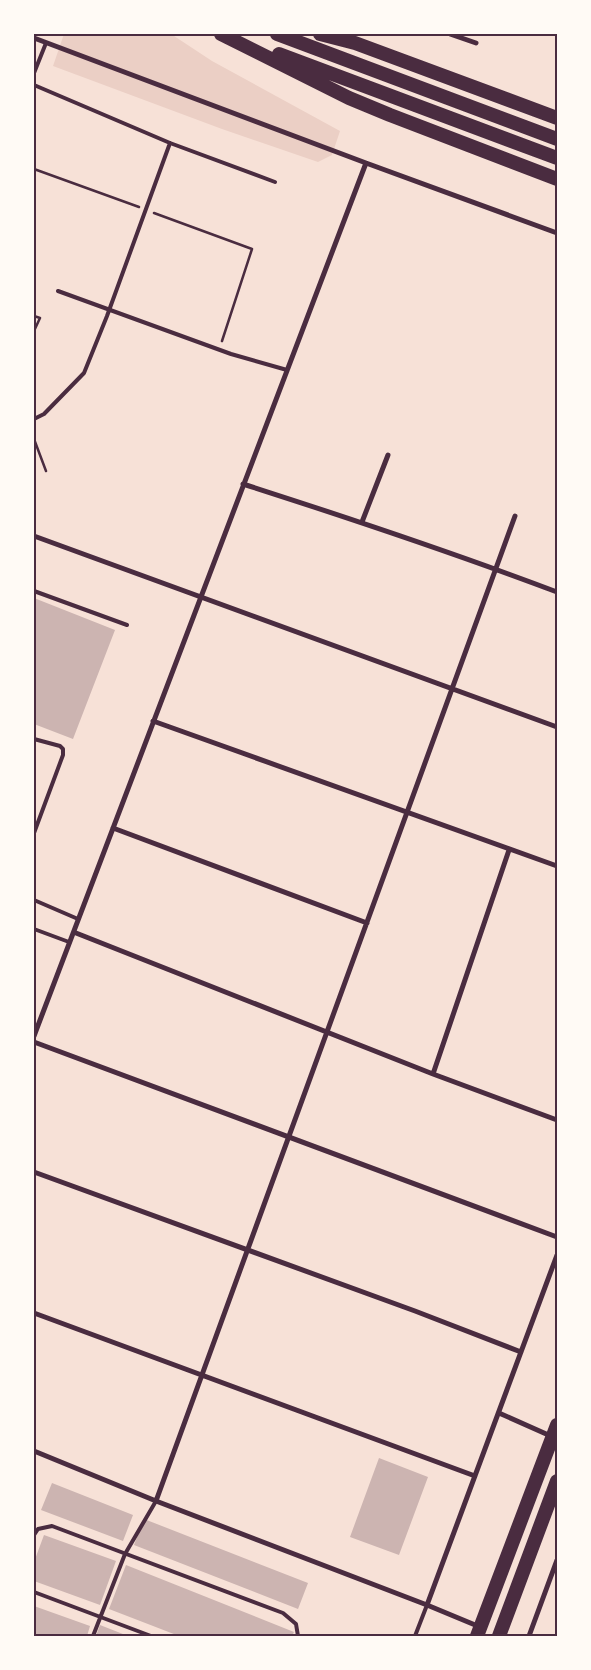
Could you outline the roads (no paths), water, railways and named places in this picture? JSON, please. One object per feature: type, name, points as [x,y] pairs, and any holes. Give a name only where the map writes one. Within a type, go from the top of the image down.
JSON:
[{"type":"highway","points":[[221,34],[349,98],[557,179]]},
{"type":"highway","points":[[225,34],[557,158]]},
{"type":"highway","points":[[277,34],[557,139]]},
{"type":"highway","points":[[320,34],[355,43],[557,118]]},
{"type":"highway","points":[[479,1632],[555,1431]]},
{"type":"highway","points":[[499,1636],[557,1481]]},
{"type":"street","points":[[450,34],[476,44]]},
{"type":"street","points":[[34,38],[557,233]]},
{"type":"street","points":[[34,1036],[366,163]]},
{"type":"street","points":[[362,522],[388,455]]},
{"type":"street","points":[[243,484],[362,522],[557,592]]},
{"type":"street","points":[[156,1501],[516,516]]},
{"type":"street","points":[[34,536],[557,727]]},
{"type":"street","points":[[153,721],[557,866]]},
{"type":"street","points":[[113,828],[367,924]]},
{"type":"street","points":[[434,1074],[509,850]]},
{"type":"street","points":[[69,942],[76,932],[78,919]]},
{"type":"street","points":[[76,932],[434,1074],[557,1120]]},
{"type":"street","points":[[34,1042],[557,1237]]},
{"type":"street","points":[[34,1172],[521,1352]]},
{"type":"street","points":[[427,1605],[557,1254]]},
{"type":"street","points":[[34,1313],[475,1476]]},
{"type":"street","points":[[499,1413],[555,1431]]},
{"type":"street","points":[[34,1451],[156,1501],[427,1605],[479,1632]]},
{"type":"street","points":[[529,1636],[557,1560]]},
{"type":"lane","points":[[34,73],[46,43]]},
{"type":"lane","points":[[34,85],[170,143],[275,182]]},
{"type":"lane","points":[[34,419],[44,414],[84,373],[110,309],[170,143]]},
{"type":"lane","points":[[58,291],[219,350],[287,370]]},
{"type":"lane","points":[[34,591],[128,626]]},
{"type":"lane","points":[[34,738],[60,746],[63,749],[63,754],[34,833]]},
{"type":"lane","points":[[34,900],[78,919]]},
{"type":"lane","points":[[34,929],[69,942]]},
{"type":"lane","points":[[93,1636],[126,1554],[156,1501]]},
{"type":"lane","points":[[34,1535],[38,1529],[52,1526],[284,1613],[296,1624],[298,1636]]},
{"type":"lane","points":[[34,1592],[151,1636]]},
{"type":"lane","points":[[416,1636],[427,1605]]}]
